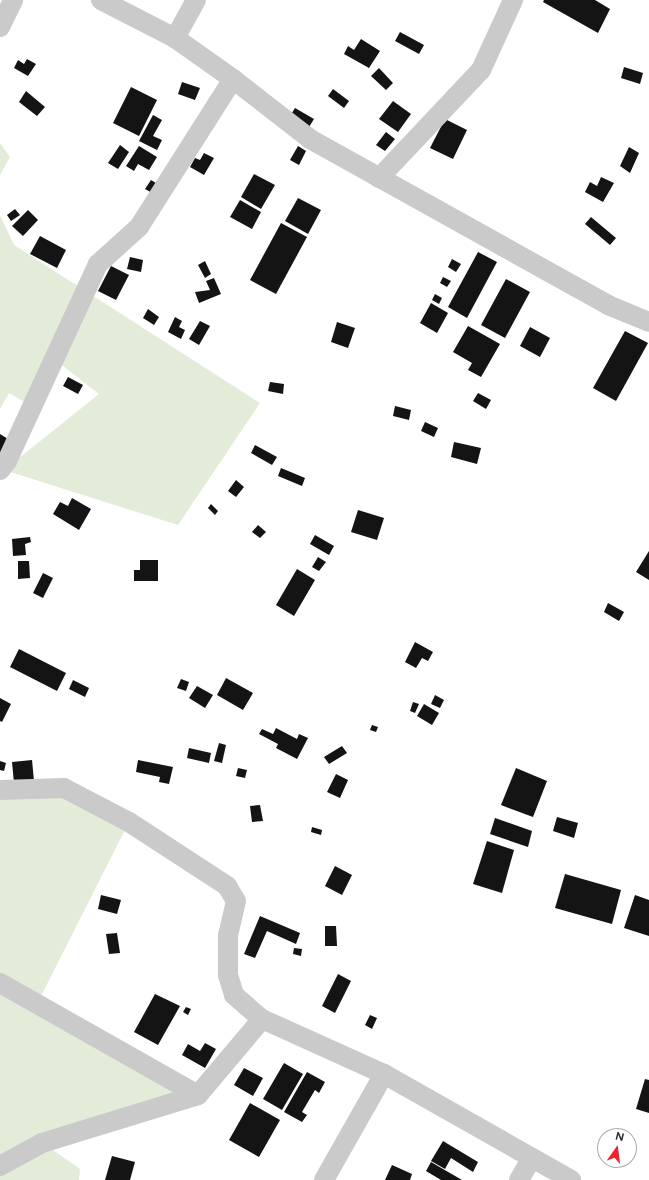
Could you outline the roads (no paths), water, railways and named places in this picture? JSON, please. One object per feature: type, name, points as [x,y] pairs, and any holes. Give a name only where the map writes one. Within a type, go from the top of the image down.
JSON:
[{"type":"street","points":[[0,27],[13,0]]},
{"type":"street","points":[[101,0],[175,38],[233,78],[310,139],[608,305],[649,322]]},
{"type":"street","points":[[175,38],[196,0]]},
{"type":"street","points":[[379,178],[481,70],[513,0]]},
{"type":"street","points":[[0,470],[7,461],[98,264],[140,227],[233,78]]},
{"type":"street","points":[[0,790],[64,788],[129,822],[227,886],[236,901],[228,935],[228,975],[234,995],[262,1019],[384,1074],[571,1180]]},
{"type":"street","points":[[0,983],[198,1096]]},
{"type":"street","points":[[0,1166],[42,1143],[198,1096],[262,1019]]},
{"type":"street","points":[[324,1180],[384,1074]]},
{"type":"street","points":[[519,1180],[531,1158]]}]
